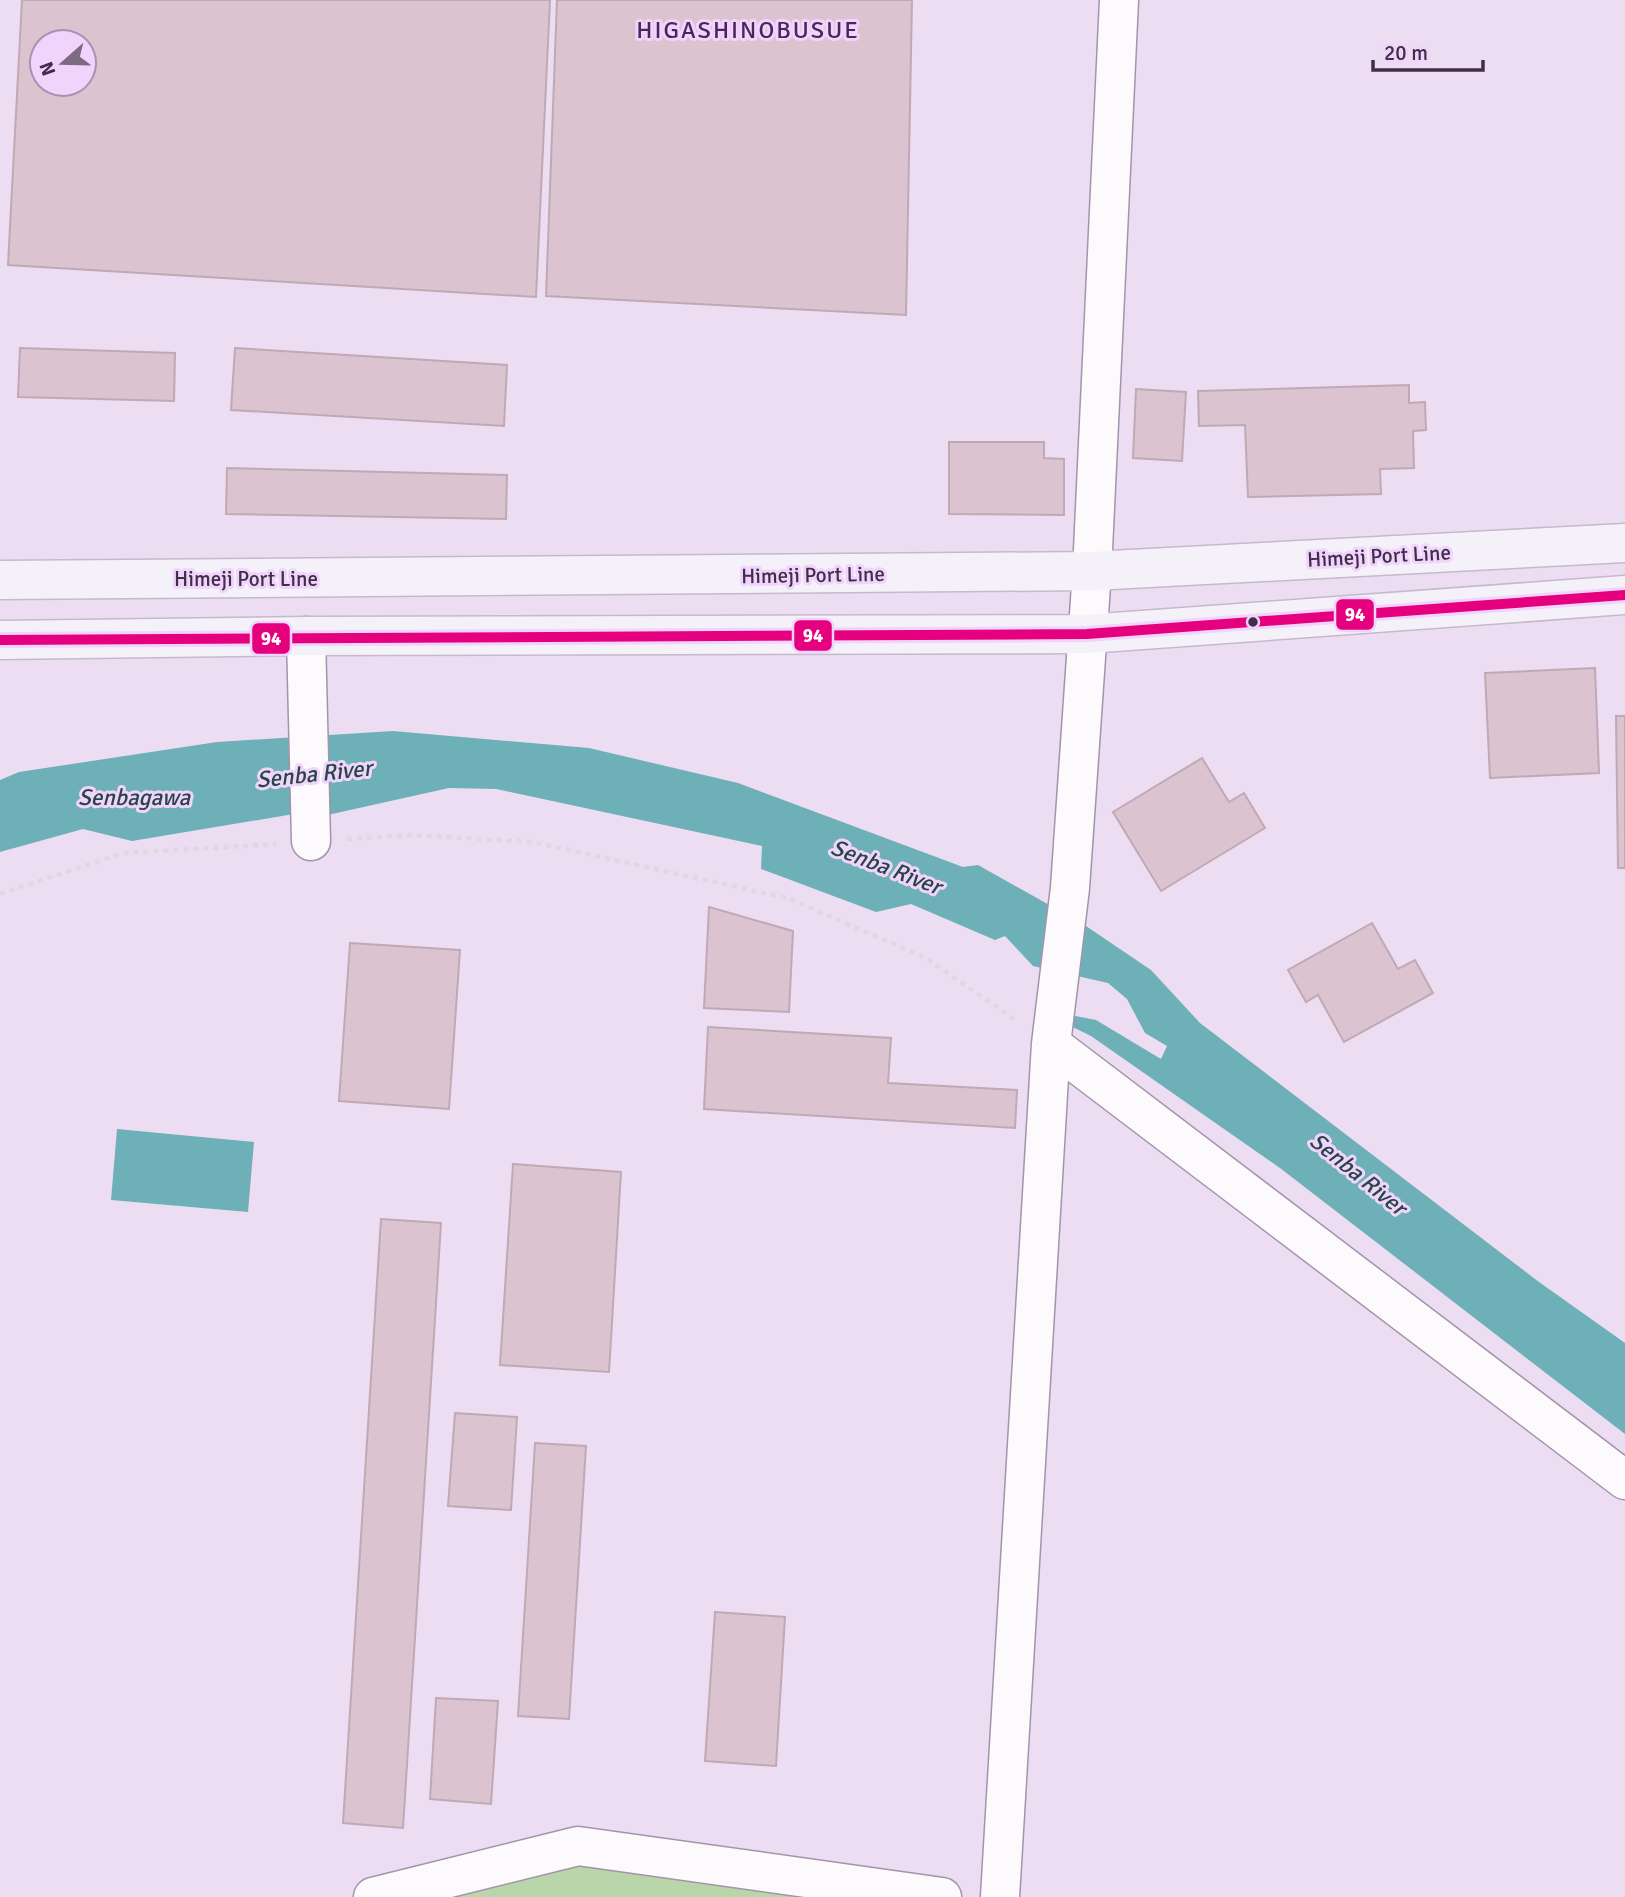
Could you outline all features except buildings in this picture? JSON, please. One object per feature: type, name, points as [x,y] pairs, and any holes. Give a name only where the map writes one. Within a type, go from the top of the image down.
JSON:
[{"type":"main road","name":"Himeji Port Line","points":[[0,580],[1092,571],[1625,543]]},
{"type":"main road","points":[[0,640],[306,636],[1087,635],[1625,595]]},
{"type":"street","points":[[1000,1897],[1051,1044],[1070,888],[1092,571],[1119,0]]},
{"type":"street","points":[[306,636],[312,841]]},
{"type":"street","points":[[1051,1044],[1625,1480]]},
{"type":"street","points":[[373,1897],[578,1846],[942,1897]]},
{"type":"path","points":[[0,894],[124,853],[414,835],[533,842],[787,898],[924,957],[1051,1044]]},
{"type":"shaded area","points":[[573,1865],[681,1872],[805,1897],[444,1897]]},
{"type":"water","name":"Senbagawa","points":[[393,731],[589,748],[738,783],[963,867],[978,865],[1083,924],[1151,970],[1200,1023],[1539,1282],[1625,1343],[1625,1434],[1280,1168],[1091,1036],[1034,1008],[1096,1020],[1161,1059],[1167,1046],[1145,1033],[1127,999],[1108,983],[1033,966],[1005,936],[995,940],[911,904],[876,912],[761,869],[762,846],[496,789],[449,788],[296,822],[294,814],[132,841],[83,829],[0,852],[0,780],[19,772],[217,742]]},
{"type":"water","points":[[117,1129],[254,1142],[248,1212],[111,1200]]},
{"type":"transit line","name":"94","points":[[0,640],[1087,634],[1625,595]]},
{"type":"district","name":"HIGASHINOBUSUE","points":[[748,30]]},
{"type":"water label","name":"Senba River","points":[[314,774]]},
{"type":"water label","name":"Senba River","points":[[886,867]]},
{"type":"water label","name":"Senba River","points":[[1358,1174]]}]
